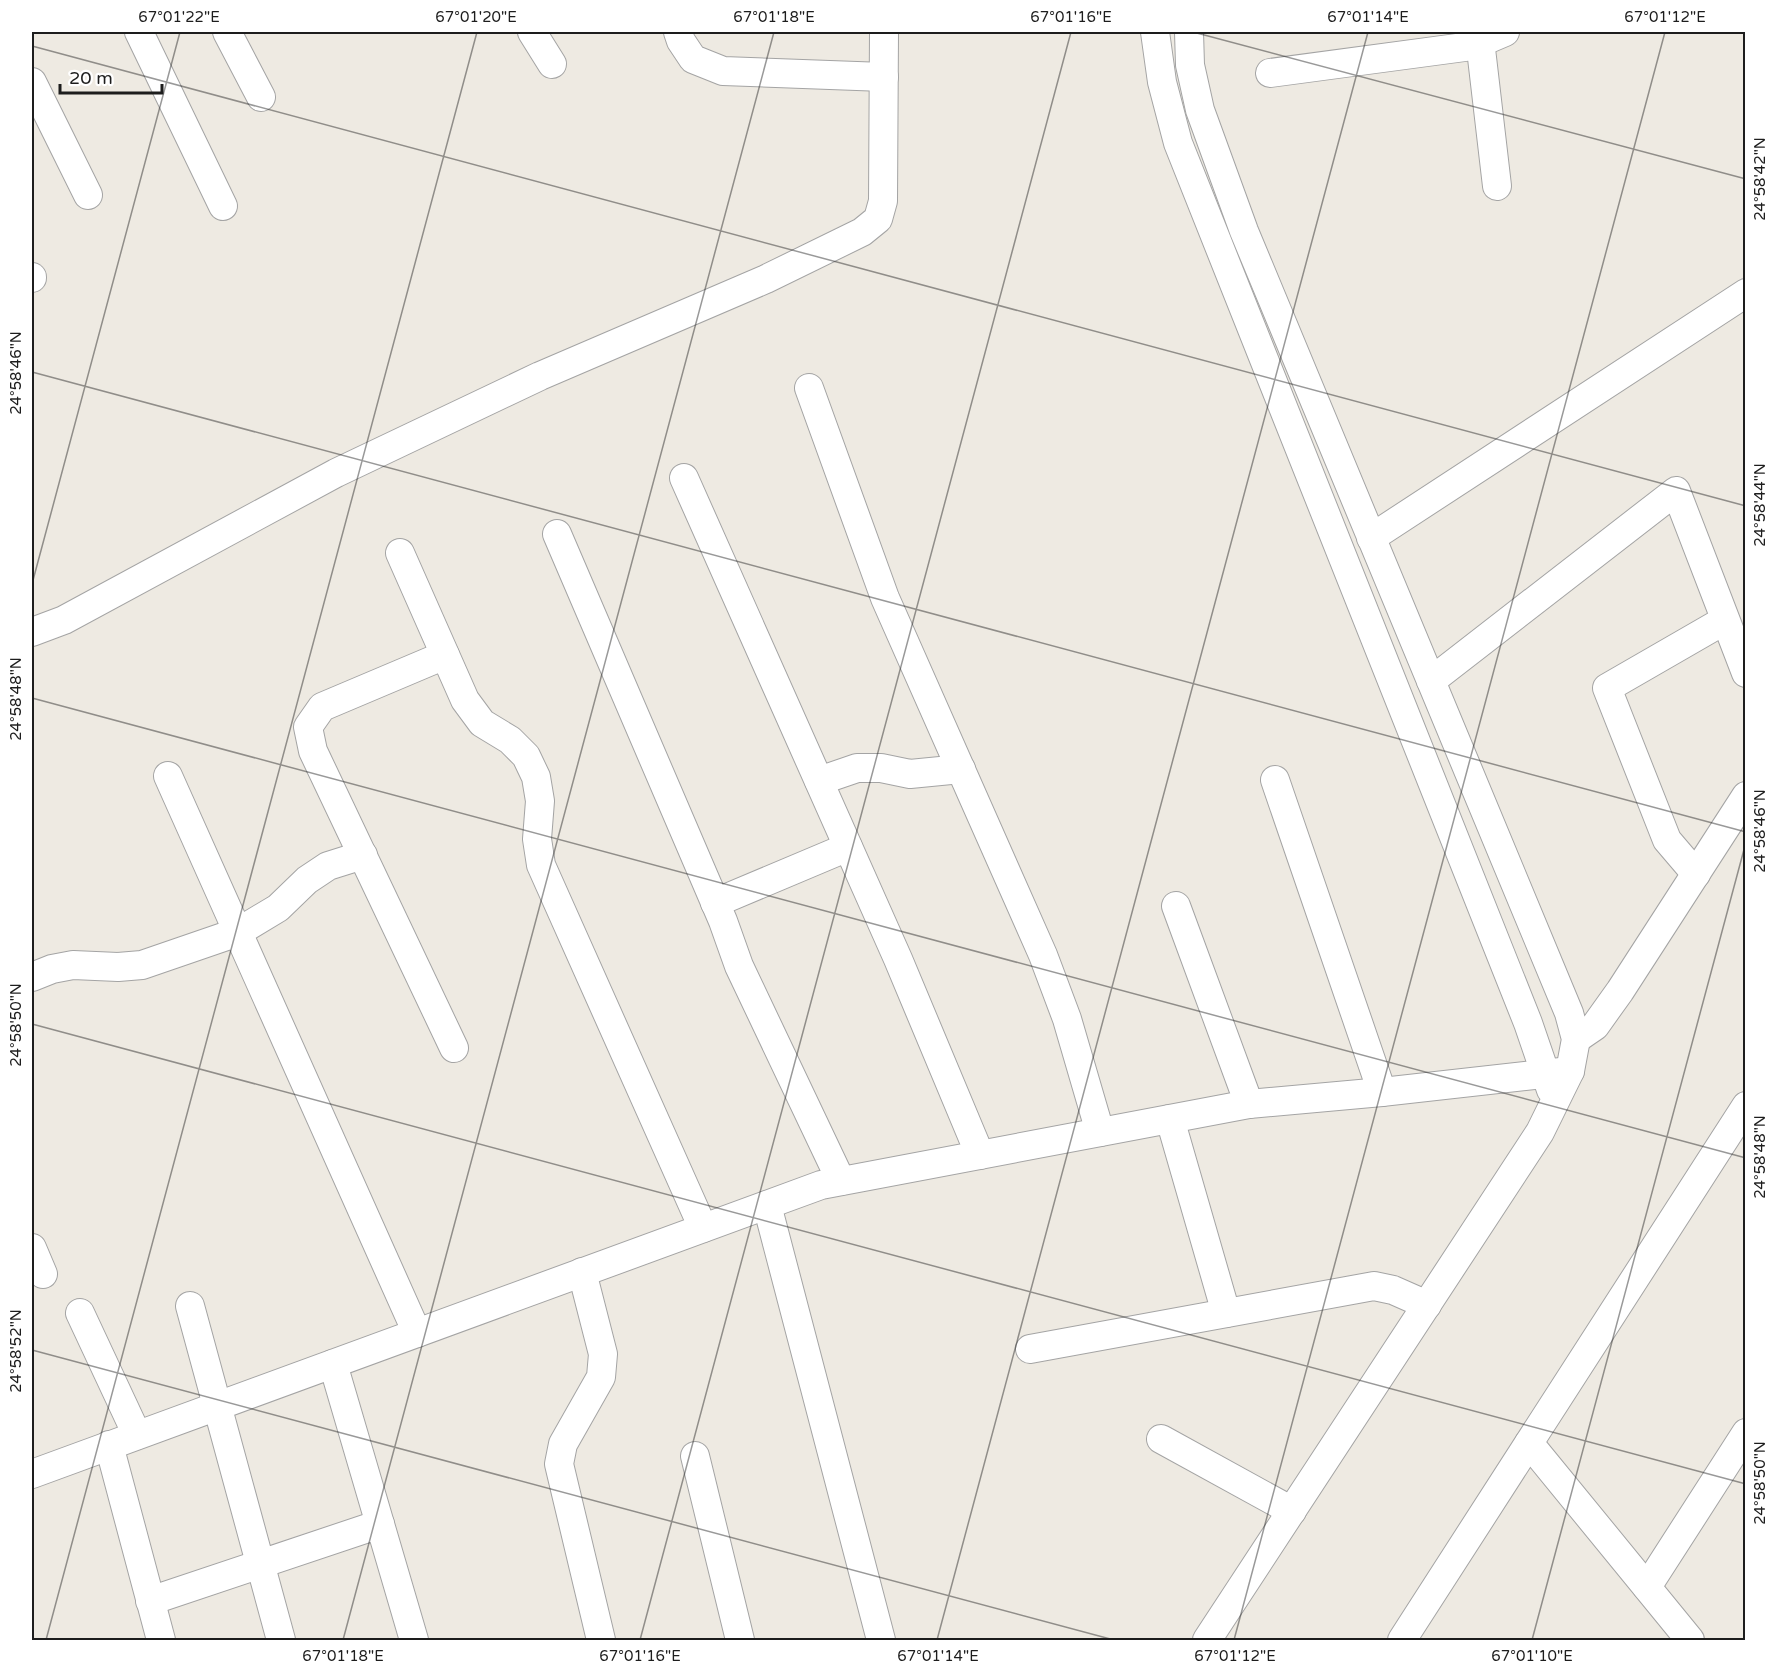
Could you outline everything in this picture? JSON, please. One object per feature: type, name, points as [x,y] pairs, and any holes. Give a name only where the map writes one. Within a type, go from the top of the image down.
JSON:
[{"type":"street","points":[[139,32],[223,206]]},
{"type":"street","points":[[227,32],[261,97]]},
{"type":"street","points":[[532,32],[552,64]]},
{"type":"street","points":[[678,32],[681,41],[693,58],[723,71],[884,77]]},
{"type":"street","points":[[32,632],[64,620],[336,473],[529,381],[766,279],[862,232],[878,219],[883,201],[884,32]]},
{"type":"street","points":[[1155,32],[1162,82],[1178,143],[1528,1023],[1557,1072]]},
{"type":"street","points":[[1189,32],[1190,64],[1200,110],[1244,231],[1569,1013],[1576,1039]]},
{"type":"street","points":[[1270,72],[1472,46],[1488,35]]},
{"type":"street","points":[[1488,35],[1497,186]]},
{"type":"street","points":[[32,82],[88,195]]},
{"type":"street","points":[[1371,538],[1746,293]]},
{"type":"street","points":[[809,388],[885,598],[1043,955],[1066,1019],[1100,1132]]},
{"type":"street","points":[[684,478],[902,969],[980,1155]]},
{"type":"street","points":[[1431,681],[1676,490],[1746,673]]},
{"type":"street","points":[[557,534],[740,966],[841,1181]]},
{"type":"street","points":[[400,553],[465,700],[482,723],[510,740],[526,756],[536,777],[540,801],[537,839],[541,866],[703,1228]]},
{"type":"street","points":[[1695,874],[1667,840],[1607,688],[1725,621]]},
{"type":"street","points":[[445,655],[322,707],[308,727],[313,751],[454,1048]]},
{"type":"street","points":[[819,781],[857,768],[881,768],[910,774],[961,770]]},
{"type":"street","points":[[168,776],[417,1333]]},
{"type":"street","points":[[1275,780],[1382,1092]]},
{"type":"street","points":[[1207,1641],[1540,1132],[1555,1104],[1557,1072],[1576,1039],[1595,1026],[1620,991],[1746,796]]},
{"type":"street","points":[[715,903],[848,847]]},
{"type":"street","points":[[32,977],[52,969],[73,965],[118,967],[142,965],[238,932],[278,908],[307,880],[328,866],[363,855]]},
{"type":"street","points":[[1176,906],[1249,1104]]},
{"type":"street","points":[[32,1474],[821,1185],[1249,1104],[1382,1092],[1557,1072]]},
{"type":"street","points":[[1413,1636],[1529,1443],[1746,1106]]},
{"type":"street","points":[[1170,1119],[1226,1313]]},
{"type":"street","points":[[767,1205],[881,1641]]},
{"type":"street","points":[[32,1248],[44,1274]]},
{"type":"street","points":[[582,1272],[603,1354],[601,1377],[563,1444],[559,1464],[601,1641]]},
{"type":"street","points":[[1030,1349],[1374,1286],[1393,1290],[1427,1305]]},
{"type":"street","points":[[190,1306],[281,1641]]},
{"type":"street","points":[[80,1313],[137,1435]]},
{"type":"street","points":[[333,1364],[414,1641]]},
{"type":"street","points":[[1647,1587],[1746,1433]]},
{"type":"street","points":[[1161,1440],[1292,1511]]},
{"type":"street","points":[[1529,1443],[1690,1641]]},
{"type":"street","points":[[109,1445],[161,1641]]},
{"type":"street","points":[[695,1456],[740,1641]]},
{"type":"street","points":[[150,1601],[380,1524]]}]
